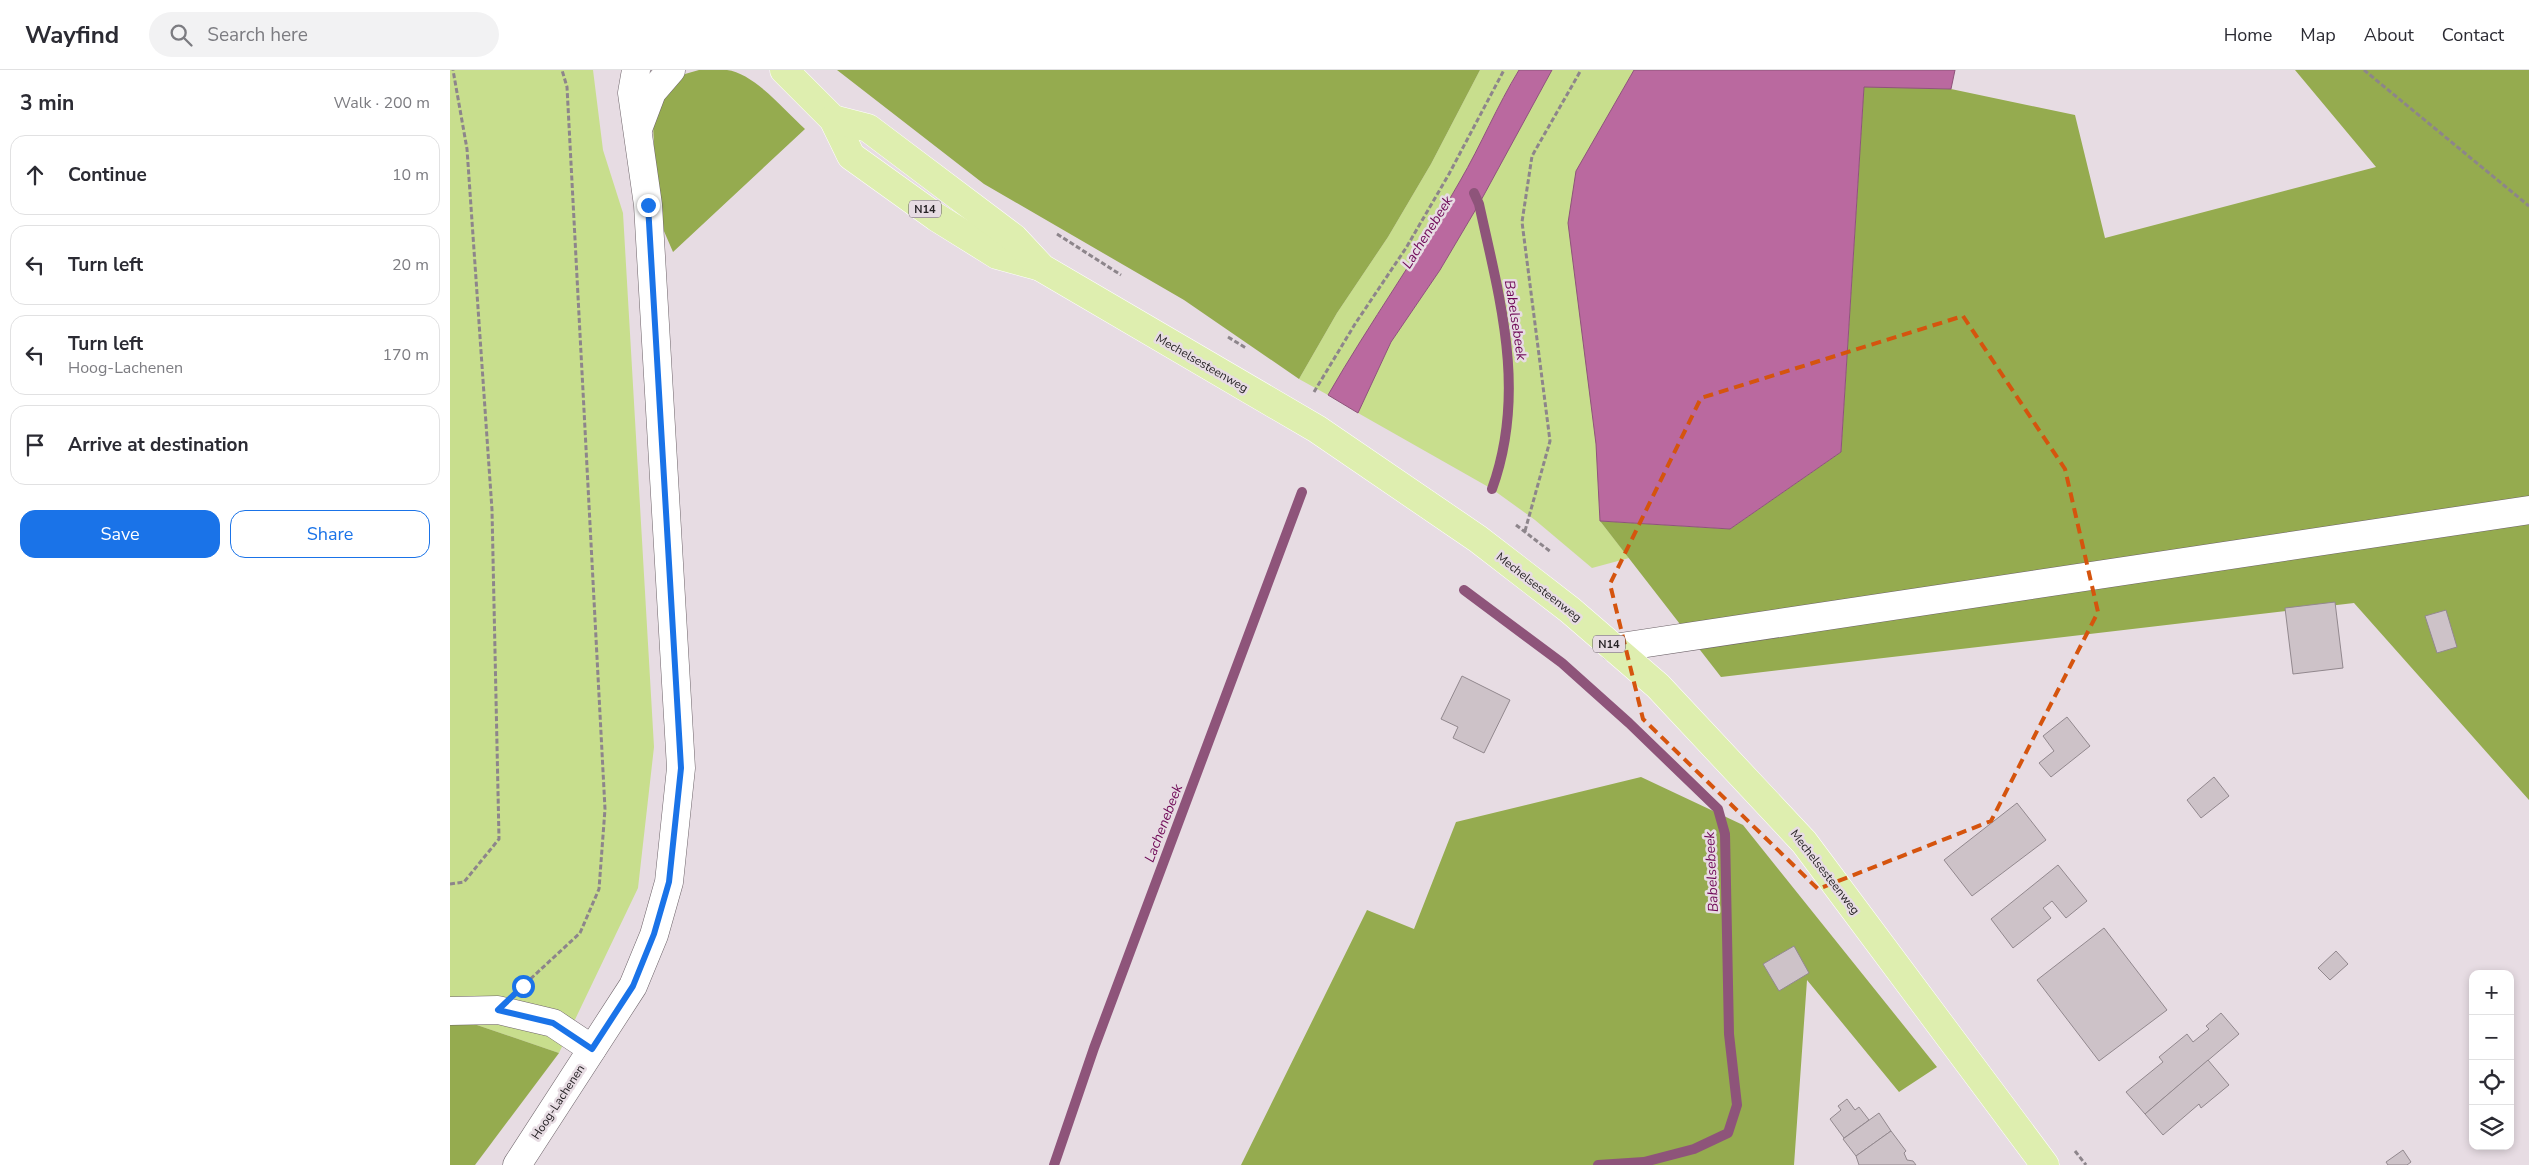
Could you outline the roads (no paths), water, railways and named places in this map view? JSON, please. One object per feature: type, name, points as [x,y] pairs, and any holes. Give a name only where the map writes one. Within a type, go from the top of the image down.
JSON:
[{"type":"main road","name":"Mechelsesteenweg","points":[[784,70],[833,118],[868,128],[1014,238],[1042,268],[1317,429],[1478,539],[1570,610],[1658,686],[1804,842],[2045,1165]]},
{"type":"street","name":"Hoog-Lachenen","points":[[517,1165],[633,986],[654,934],[669,882],[681,768],[648,205],[632,93],[636,70]]},
{"type":"street","name":"Hoog-Lachenen","points":[[638,129],[652,92],[671,70]]},
{"type":"street","points":[[1614,648],[2529,510]]},
{"type":"street","points":[[450,1011],[498,1010],[553,1023],[592,1049]]},
{"type":"waterway","name":"Babelsebeek","points":[[1474,193],[1479,204],[1502,311],[1509,382],[1508,417],[1502,453],[1492,489]]},
{"type":"waterway","name":"Lachenebeek","points":[[1054,1165],[1094,1048],[1302,492]]},
{"type":"waterway","name":"Babelsebeek","points":[[1464,590],[1562,663],[1629,723],[1718,809],[1725,834],[1729,1034],[1737,1105],[1728,1133],[1694,1149],[1644,1162],[1598,1165]]}]
